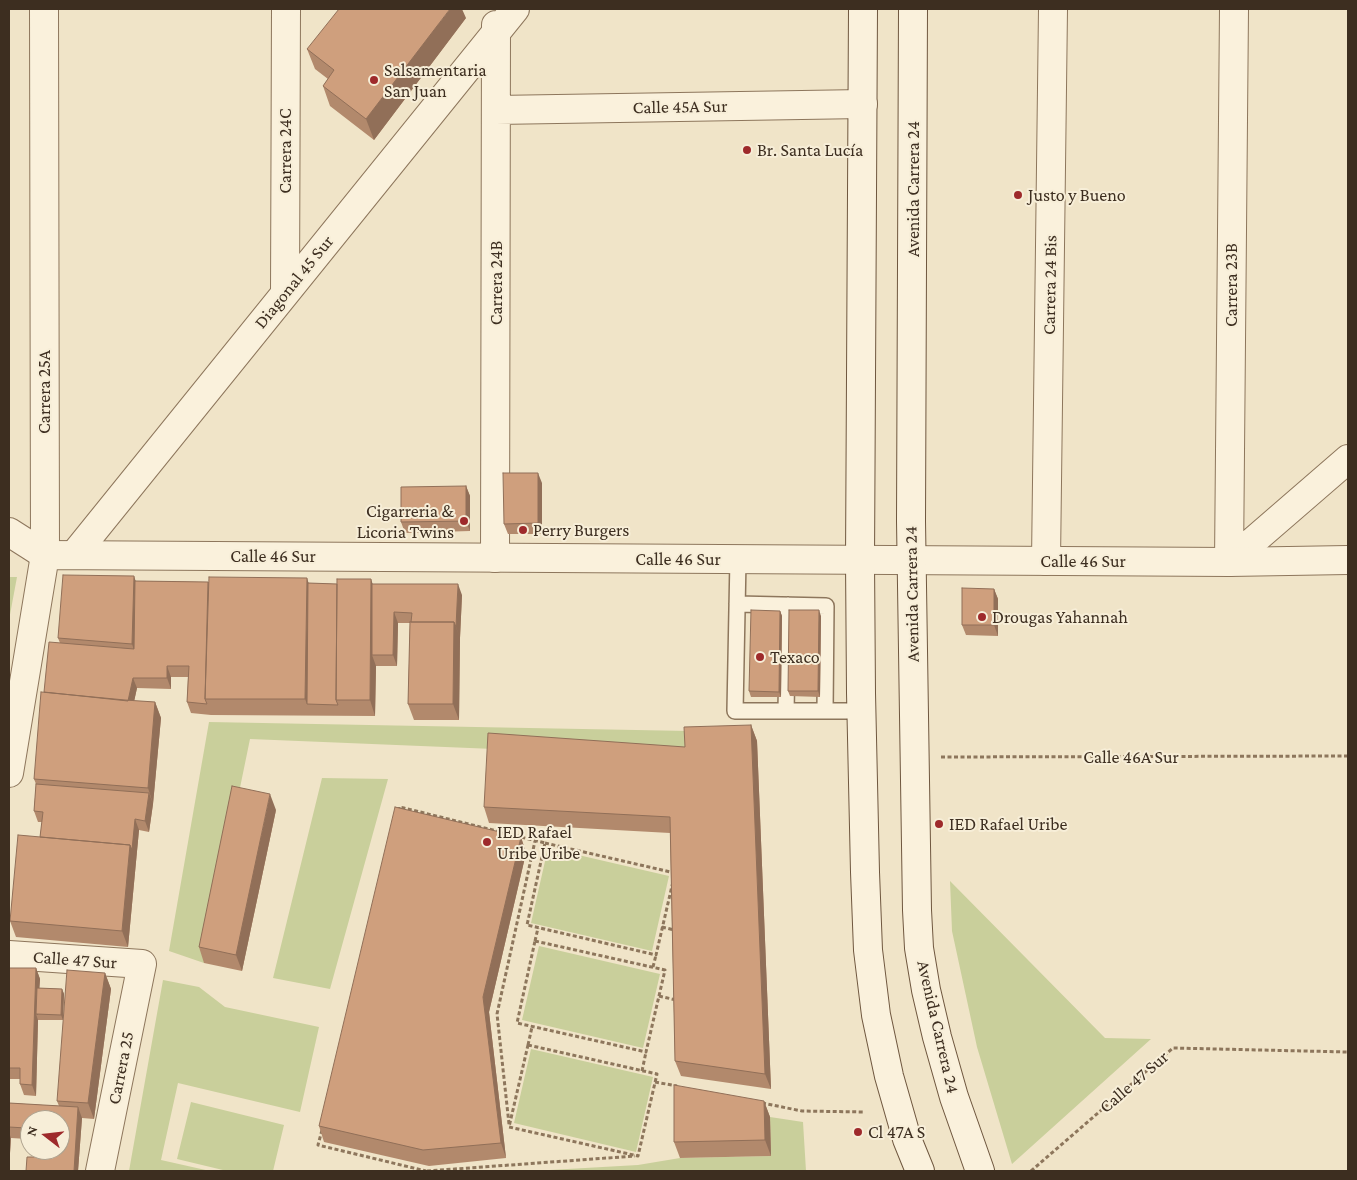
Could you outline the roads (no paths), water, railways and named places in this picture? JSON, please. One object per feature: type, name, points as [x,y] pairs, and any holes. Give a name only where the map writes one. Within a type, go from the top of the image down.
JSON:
[{"type":"street","name":"Carrera 25A","points":[[10,760],[45,555],[44,9]]},
{"type":"street","name":"Carrera 24C","points":[[285,293],[286,9]]},
{"type":"street","name":"Diagonal 45 Sur","points":[[74,556],[285,293],[496,20],[515,9]]},
{"type":"street","points":[[863,9],[860,560],[868,940],[876,1015],[889,1076],[907,1140],[920,1171]]},
{"type":"street","name":"Avenida Carrera 24","points":[[914,9],[911,560],[917,910],[926,990],[954,1096],[980,1171]]},
{"type":"street","name":"Carrera 24 Bis","points":[[1046,561],[1053,9]]},
{"type":"street","name":"Carrera 23B","points":[[1229,562],[1234,9]]},
{"type":"street","name":"Carrera 24B","points":[[495,558],[496,20]]},
{"type":"street","name":"Calle 45A Sur","points":[[496,110],[863,104]]},
{"type":"street","points":[[1229,562],[1348,459]]},
{"type":"street","points":[[9,532],[45,555]]},
{"type":"street","name":"Calle 46 Sur","points":[[9,552],[74,556],[1229,562],[1348,560]]},
{"type":"street","name":"Calle 47 Sur","points":[[9,955],[142,964]]},
{"type":"street","name":"Carrera 25","points":[[100,1171],[142,964]]},
{"type":"lane","points":[[738,559],[735,711],[862,711]]},
{"type":"lane","points":[[737,604],[826,606],[824,711]]},
{"type":"lane","points":[[786,711],[788,605]]},
{"type":"place","name":"Salsamentaria San Juan","points":[[374,80]]},
{"type":"place","name":"Br. Santa Lucía","points":[[747,150]]},
{"type":"place","name":"Justo y Bueno","points":[[1018,195]]},
{"type":"place","name":"Cigarreria & Licoria Twins","points":[[464,521]]},
{"type":"place","name":"Perry Burgers","points":[[523,530]]},
{"type":"place","name":"Drougas Yahannah","points":[[982,617]]},
{"type":"place","name":"Texaco","points":[[760,657]]},
{"type":"place","name":"IED Rafael Uribe","points":[[939,824]]},
{"type":"place","name":"IED Rafael Uribe Uribe","points":[[487,842]]},
{"type":"place","name":"Cl 47A S","points":[[858,1132]]}]
